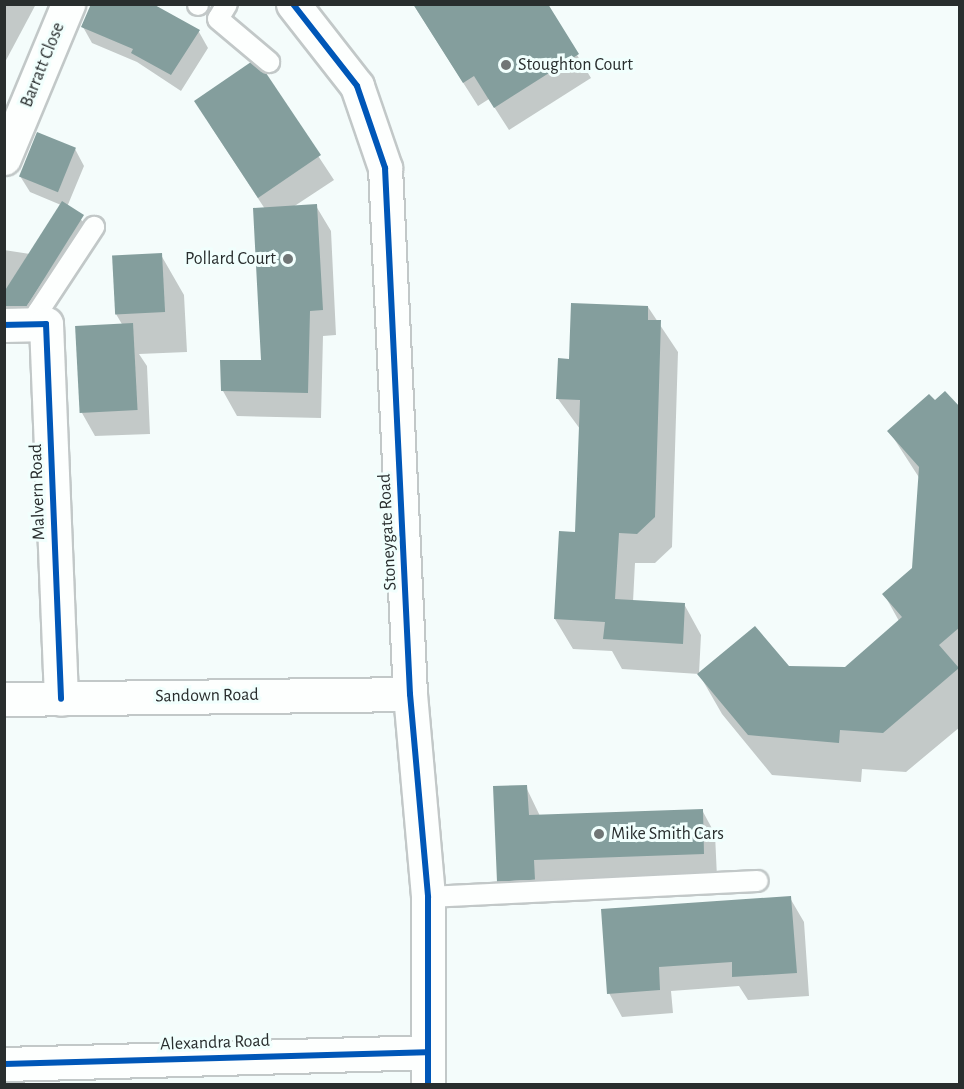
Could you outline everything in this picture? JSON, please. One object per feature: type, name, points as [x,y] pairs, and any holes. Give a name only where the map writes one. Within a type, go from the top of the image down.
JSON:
[{"type":"street","name":"Barratt Close","points":[[4,158],[68,4]]},
{"type":"street","name":"Stoneygate Road","points":[[293,4],[357,86],[385,168],[410,694],[428,897],[426,1052],[428,1084]]},
{"type":"street","points":[[4,325],[37,324]]},
{"type":"street","name":"Malvern Road","points":[[37,324],[45,324],[61,699]]},
{"type":"street","name":"Sandown Road","points":[[4,699],[410,694]]},
{"type":"street","name":"Alexandra Road","points":[[4,1064],[426,1052]]},
{"type":"lane","points":[[227,4],[218,19],[269,62]]},
{"type":"lane","points":[[37,324],[38,312],[94,227]]},
{"type":"lane","points":[[428,897],[758,881]]},
{"type":"building","points":[[91,4],[153,4],[200,30],[171,75],[131,53],[133,49],[81,27]]},
{"type":"building","name":"Stoughton Court","points":[[413,4],[548,4],[579,54],[494,108],[474,76],[463,83]]},
{"type":"building","points":[[251,62],[266,73],[321,155],[258,198],[194,101]]},
{"type":"building","points":[[37,132],[76,148],[58,192],[19,177]]},
{"type":"building","points":[[62,201],[84,215],[27,306],[4,306],[4,292]]},
{"type":"building","points":[[317,204],[323,310],[310,311],[308,393],[221,391],[220,360],[261,360],[253,208]]},
{"type":"building","name":"Pollard Court","points":[[162,253],[165,312],[115,315],[112,256]]},
{"type":"building","points":[[571,303],[648,306],[648,320],[661,320],[655,517],[637,534],[619,533],[615,599],[685,603],[683,644],[603,639],[605,622],[554,619],[559,531],[575,532],[580,400],[556,399],[558,358],[569,359]]},
{"type":"building","points":[[133,323],[138,410],[80,413],[75,326]]},
{"type":"building","points":[[945,391],[960,407],[960,627],[939,645],[959,668],[883,733],[840,730],[839,743],[748,735],[697,674],[755,626],[789,666],[845,667],[902,617],[882,594],[912,568],[919,467],[887,431],[929,394],[935,400]]},
{"type":"building","name":"Mike Smith Cars","points":[[527,785],[529,815],[703,809],[704,854],[534,860],[535,880],[497,882],[493,786]]},
{"type":"building","points":[[791,896],[797,973],[732,977],[732,962],[659,967],[660,990],[607,994],[601,909]]},
{"type":"cycle path","points":[[293,4],[357,86],[385,168],[410,694],[428,897],[428,1084]]},
{"type":"cycle path","points":[[4,325],[46,324],[61,699]]},
{"type":"cycle path","points":[[4,1064],[426,1052]]},
{"type":"place","name":"Stoughton Court","points":[[506,65]]},
{"type":"place","name":"Pollard Court","points":[[288,259]]},
{"type":"place","name":"Mike Smith Cars","points":[[599,834]]}]
